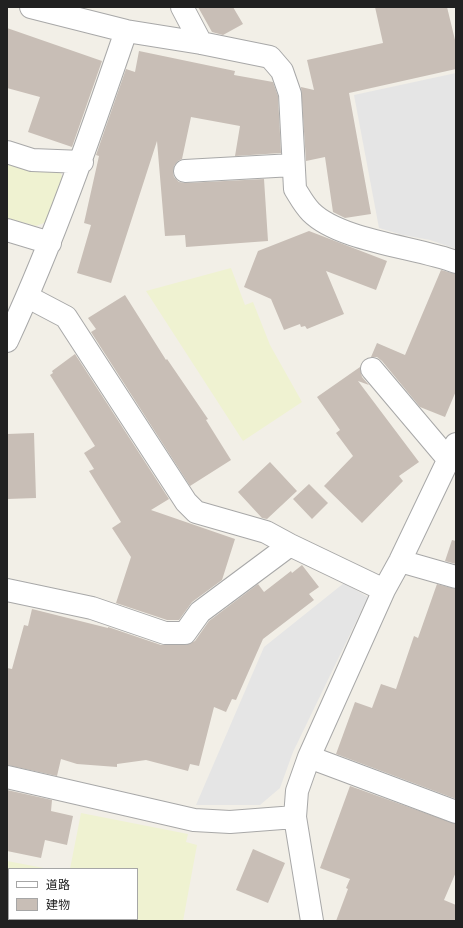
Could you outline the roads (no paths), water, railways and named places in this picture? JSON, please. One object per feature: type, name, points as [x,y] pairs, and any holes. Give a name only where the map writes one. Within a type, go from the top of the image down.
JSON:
[{"type":"street","points":[[31,7],[126,31],[201,43],[270,57],[282,71],[290,94],[295,189],[302,202],[312,213],[353,235],[438,255],[456,262]]},
{"type":"street","points":[[182,7],[201,43]]},
{"type":"street","points":[[7,341],[28,297],[82,162],[126,31]]},
{"type":"street","points":[[7,152],[32,160],[82,162]]},
{"type":"street","points":[[185,171],[293,165]]},
{"type":"street","points":[[7,230],[50,243]]},
{"type":"street","points":[[28,297],[66,317],[186,502],[196,512],[266,532],[384,590]]},
{"type":"street","points":[[312,921],[295,817],[297,791],[309,757],[384,590],[400,561],[452,451],[372,369]]},
{"type":"street","points":[[7,590],[92,608],[165,633],[185,633],[200,612],[290,545]]},
{"type":"street","points":[[400,561],[456,578]]},
{"type":"street","points":[[309,757],[456,812]]},
{"type":"street","points":[[7,777],[194,820],[230,822],[295,817]]}]
